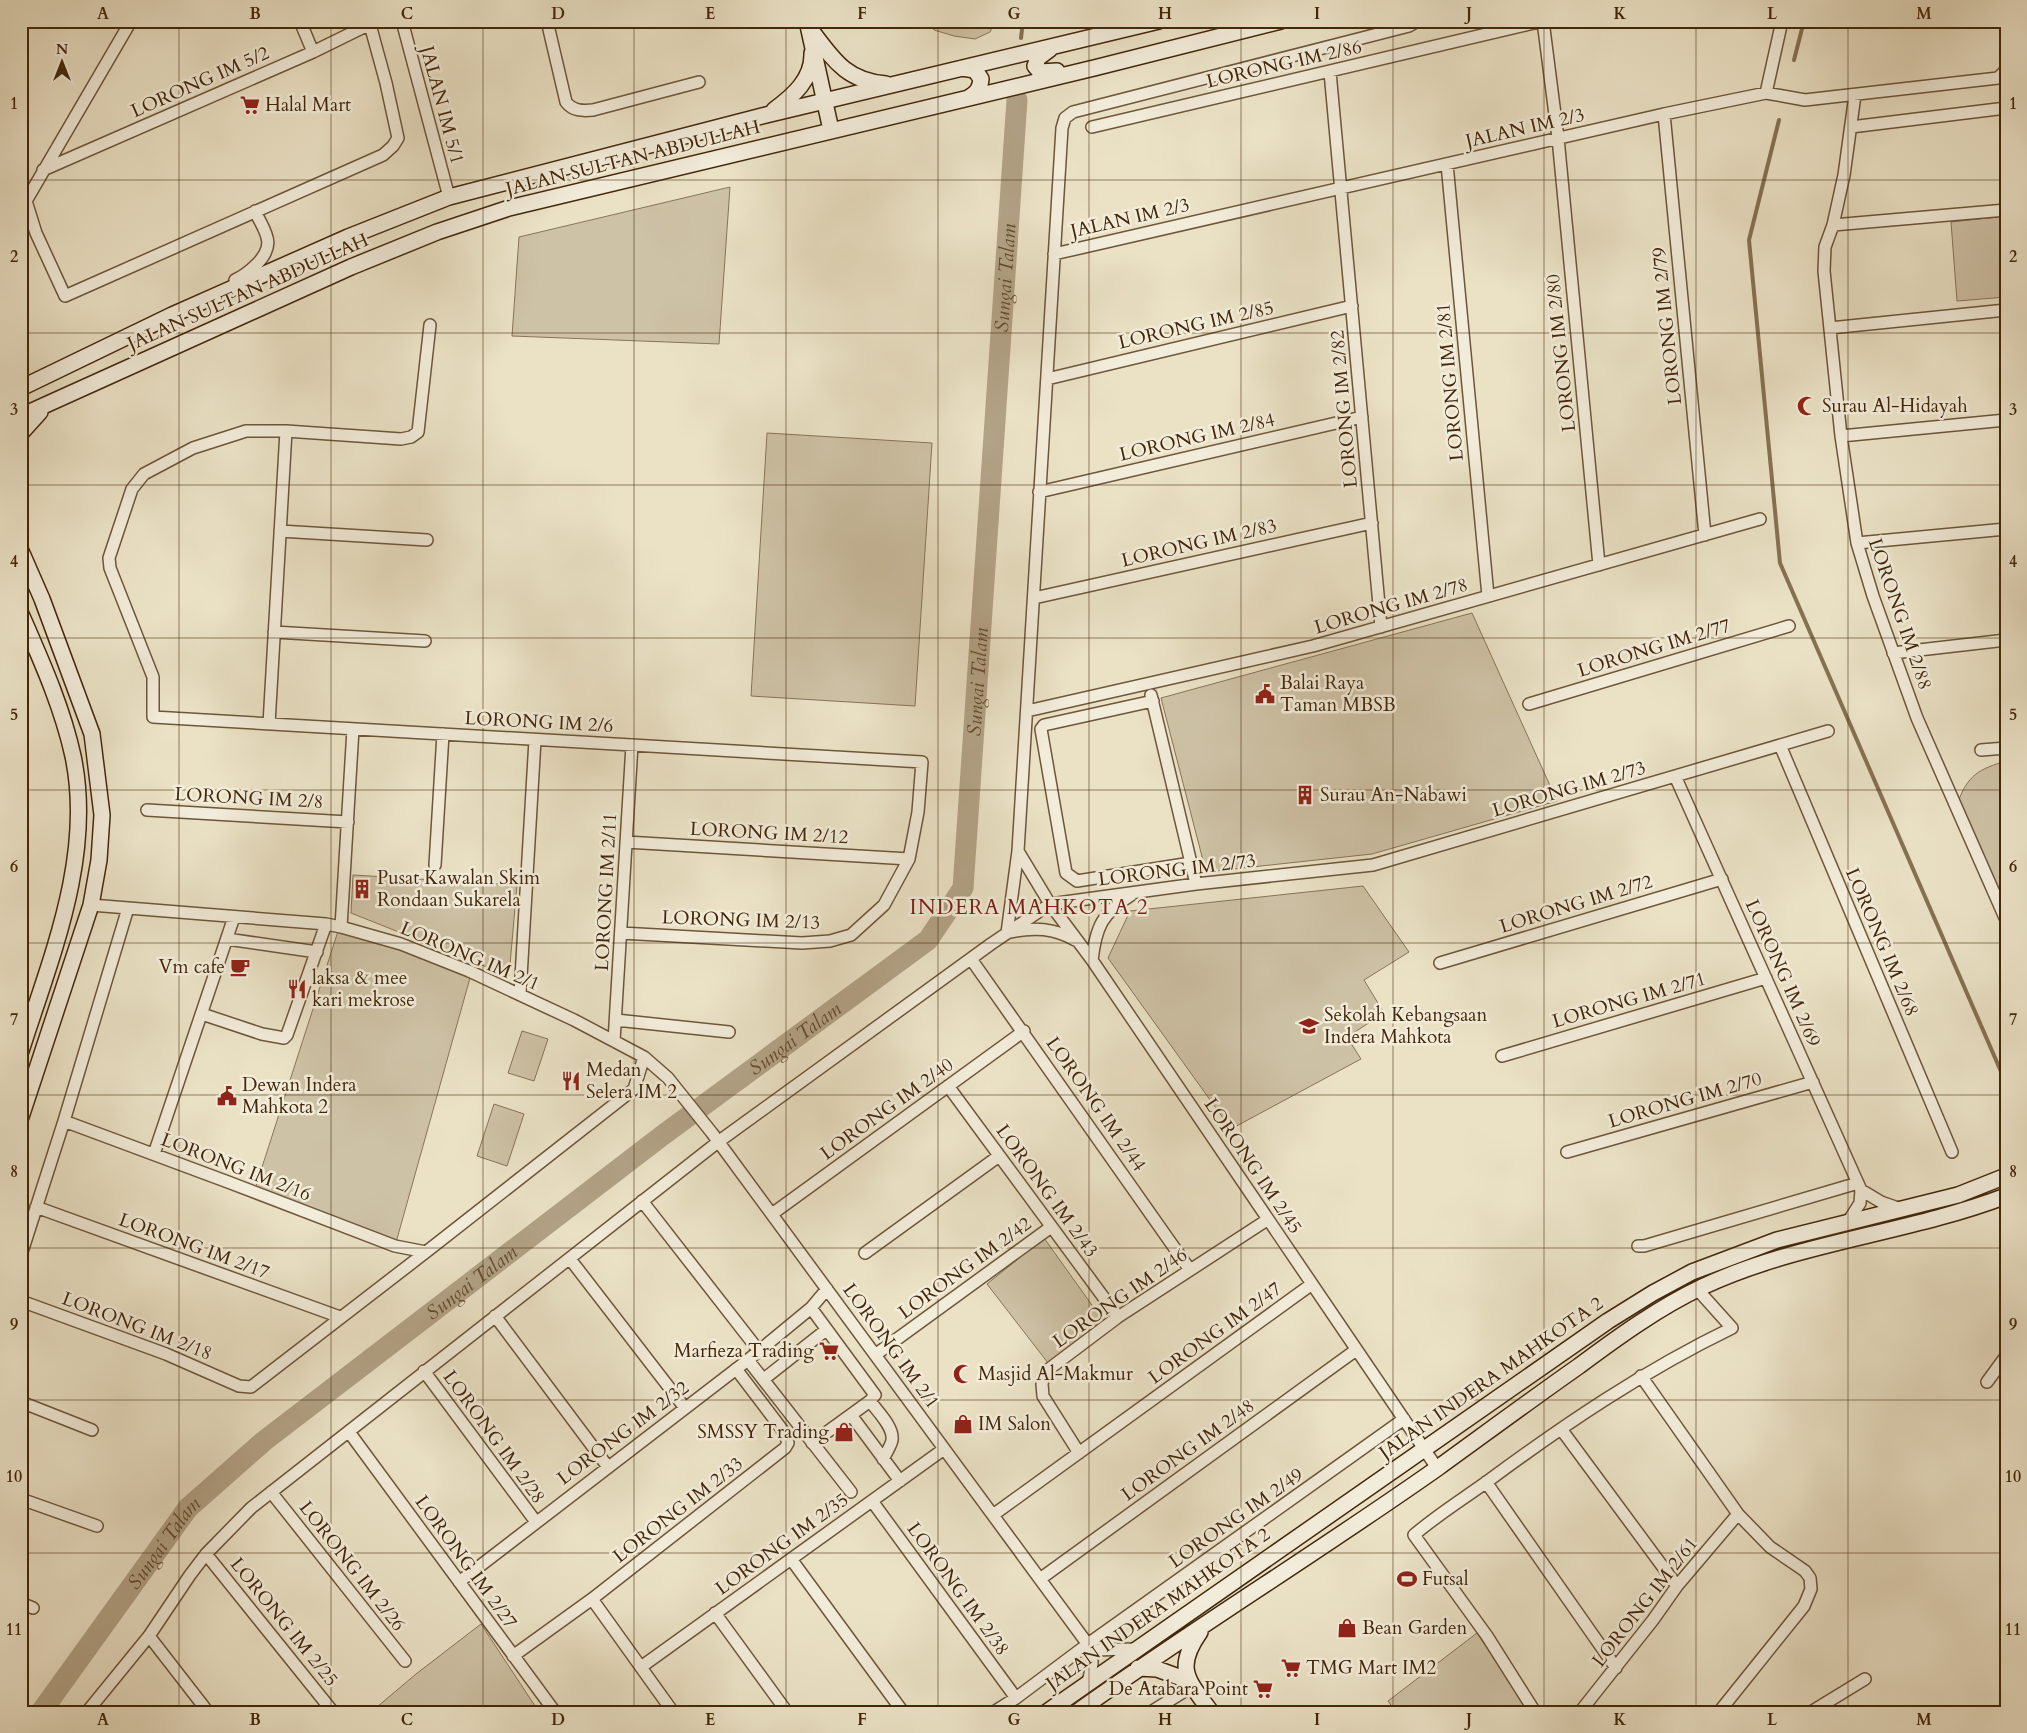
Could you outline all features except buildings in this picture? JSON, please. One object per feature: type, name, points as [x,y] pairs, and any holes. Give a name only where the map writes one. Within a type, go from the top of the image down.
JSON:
[{"type":"main road","name":"JALAN SULTAN ABDULLAH","points":[[21,388],[172,315],[348,237],[449,197],[766,115],[1159,21]]},
{"type":"main road","name":"JALAN SULTAN ABDULLAH","points":[[21,416],[351,267],[437,232],[509,208],[1094,68],[1281,21]]},
{"type":"main road","points":[[807,23],[831,130]]},
{"type":"main road","points":[[807,23],[837,64],[858,78],[874,83],[894,84]]},
{"type":"main road","points":[[766,115],[791,98],[802,85],[812,58],[812,45]]},
{"type":"main road","points":[[1056,45],[1038,58],[1035,66],[1040,72],[1094,68]]},
{"type":"main road","points":[[961,68],[975,70],[981,79],[980,88],[968,98]]},
{"type":"main road","points":[[21,433],[35,416],[53,402]]},
{"type":"main road","points":[[21,552],[42,599],[92,734],[102,815],[99,860],[91,905],[21,1117]]},
{"type":"main road","points":[[21,614],[62,714],[73,757],[78,815],[77,848],[68,898],[21,1051]]},
{"type":"main road","name":"JALAN INDERA MAHKOTA 2","points":[[1047,1712],[1608,1321],[1653,1293],[1692,1272],[1777,1240],[1958,1195],[2006,1176]]},
{"type":"main road","name":"JALAN INDERA MAHKOTA 2","points":[[1078,1712],[1138,1668],[1205,1626],[1437,1468],[1633,1326],[1697,1289],[1766,1261],[1897,1229],[2006,1196]]},
{"type":"main road","points":[[1189,1683],[1186,1661],[1188,1652],[1205,1626]]},
{"type":"main road","points":[[1138,1668],[1157,1669],[1189,1683],[1211,1712]]},
{"type":"street","points":[[131,21],[26,201],[36,233],[65,296],[383,155],[393,146],[398,138],[370,23]]},
{"type":"street","points":[[300,21],[313,52]]},
{"type":"street","name":"JALAN IM 5/1","points":[[402,21],[449,197]]},
{"type":"street","points":[[547,21],[566,102],[570,107],[581,111],[593,110],[699,82]]},
{"type":"street","points":[[1007,933],[1018,851],[1062,128],[1066,118],[1073,112],[1409,26],[1418,21]]},
{"type":"street","name":"LORONG IM 2/86","points":[[1092,127],[1542,21]]},
{"type":"street","name":"LORONG IM 2/80","points":[[1542,21],[1558,138],[1599,565]]},
{"type":"street","points":[[1766,93],[1782,21]]},
{"type":"street","name":"LORONG IM 5/2","points":[[43,170],[313,52],[370,23]]},
{"type":"street","name":"LORONG IM 2/82","points":[[1330,72],[1381,627]]},
{"type":"street","name":"JALAN IM 2/3","points":[[1054,254],[1664,114],[1766,93],[1804,100],[2003,78]]},
{"type":"street","name":"LORONG IM 2/88","points":[[1855,95],[1844,175],[1833,225],[1825,247],[1824,271],[1841,436],[1857,543],[1872,596],[1917,718],[2006,920]]},
{"type":"street","points":[[1851,127],[2006,108]]},
{"type":"street","name":"LORONG IM 2/79","points":[[1664,114],[1705,535]]},
{"type":"street","name":"LORONG IM 2/81","points":[[1447,164],[1488,596]]},
{"type":"street","points":[[1833,225],[2006,210]]},
{"type":"street","points":[[172,315],[246,274],[266,254],[267,238],[255,211]]},
{"type":"street","name":"LORONG IM 2/85","points":[[1047,379],[1352,306]]},
{"type":"street","points":[[1830,328],[2006,310]]},
{"type":"street","points":[[269,724],[286,431],[401,439],[411,437],[418,432],[430,325]]},
{"type":"street","name":"LORONG IM 2/84","points":[[1039,492],[1362,416]]},
{"type":"street","points":[[1841,436],[2006,420]]},
{"type":"street","name":"LORONG IM 2/6","points":[[286,431],[246,431],[193,448],[144,474],[132,489],[109,558],[110,568],[153,677],[153,717],[922,762]]},
{"type":"street","name":"LORONG IM 2/78","points":[[1026,711],[1314,646],[1760,519]]},
{"type":"street","name":"LORONG IM 2/83","points":[[1034,598],[1372,523]]},
{"type":"street","points":[[1857,543],[2006,529]]},
{"type":"street","points":[[280,531],[427,540]]},
{"type":"street","name":"LORONG IM 2/77","points":[[1529,704],[1788,626]]},
{"type":"street","points":[[274,632],[425,641]]},
{"type":"street","points":[[1893,653],[2006,640]]},
{"type":"street","points":[[1149,684],[1196,884]]},
{"type":"street","points":[[1153,701],[1044,725],[1041,729],[1066,873],[1077,881],[1191,863]]},
{"type":"street","points":[[341,927],[353,729]]},
{"type":"street","name":"LORONG IM 2/73","points":[[1050,904],[1196,884],[1373,865],[1828,731]]},
{"type":"street","points":[[435,865],[442,734]]},
{"type":"street","points":[[520,994],[535,740]]},
{"type":"street","name":"LORONG IM 2/11","points":[[614,1041],[632,745]]},
{"type":"street","name":"LORONG IM 2/68","points":[[1780,745],[1952,1152]]},
{"type":"street","points":[[1981,750],[2006,748]]},
{"type":"street","name":"LORONG IM 2/13","points":[[621,933],[802,943],[830,941],[851,935],[884,905],[909,858],[918,812],[922,762]]},
{"type":"street","name":"LORONG IM 2/69","points":[[1675,776],[1860,1187]]},
{"type":"street","name":"LORONG IM 2/8","points":[[147,810],[348,822]]},
{"type":"street","name":"LORONG IM 2/12","points":[[626,842],[909,858]]},
{"type":"street","name":"LORONG IM 2/45","points":[[1018,851],[1050,904],[1092,960],[1437,1468]]},
{"type":"street","name":"LORONG IM 2/72","points":[[1440,963],[1722,879]]},
{"type":"street","points":[[1092,960],[1100,925],[1107,912],[1134,892]]},
{"type":"street","points":[[90,1711],[149,1636],[206,1554],[233,1524],[271,1492],[570,1259],[642,1201],[715,1137],[1050,904]]},
{"type":"street","name":"LORONG IM 2/1","points":[[91,905],[326,924],[341,927],[401,944],[520,994],[644,1057],[668,1078],[715,1137],[1090,1647]]},
{"type":"street","points":[[21,1255],[64,1121],[128,908]]},
{"type":"street","points":[[154,1154],[234,917]]},
{"type":"street","points":[[202,1014],[262,1034],[284,1038],[288,1035],[326,924]]},
{"type":"street","points":[[1007,933],[1022,930],[1051,930],[1064,933],[1077,941]]},
{"type":"street","points":[[227,939],[317,952]]},
{"type":"street","name":"LORONG IM 2/44","points":[[971,959],[1024,1031],[1190,1270]]},
{"type":"street","name":"LORONG IM 2/71","points":[[1502,1056],[1766,978]]},
{"type":"street","points":[[616,1020],[729,1032]]},
{"type":"street","name":"LORONG IM 2/40","points":[[772,1214],[1024,1031]]},
{"type":"street","points":[[340,1317],[634,1089],[644,1057]]},
{"type":"street","name":"LORONG IM 2/70","points":[[1567,1152],[1813,1082]]},
{"type":"street","name":"LORONG IM 2/43","points":[[948,1086],[1118,1317]]},
{"type":"street","name":"LORONG IM 2/16","points":[[64,1121],[395,1246],[426,1252]]},
{"type":"street","points":[[865,1253],[999,1156]]},
{"type":"street","points":[[1860,1187],[1881,1202],[1901,1209]]},
{"type":"street","points":[[1848,1222],[1860,1203],[1860,1187]]},
{"type":"street","points":[[1638,1246],[1860,1187]]},
{"type":"street","points":[[642,1201],[759,1351]]},
{"type":"street","name":"LORONG IM 2/17","points":[[36,1206],[340,1317]]},
{"type":"street","name":"LORONG IM 2/46","points":[[1079,1453],[1043,1396],[1042,1384],[1045,1372],[1118,1317],[1267,1220]]},
{"type":"street","name":"LORONG IM 2/42","points":[[875,1354],[1051,1227]]},
{"type":"street","points":[[570,1259],[685,1408]]},
{"type":"street","name":"LORONG IM 2/47","points":[[993,1515],[1312,1284]]},
{"type":"street","name":"LORONG IM 2/32","points":[[460,1582],[748,1360],[811,1308],[827,1289]]},
{"type":"street","points":[[1535,1712],[1488,1636],[1414,1535],[1561,1429],[1641,1376],[1690,1348],[1732,1328],[1697,1289]]},
{"type":"street","name":"LORONG IM 2/18","points":[[21,1301],[166,1354],[239,1386],[255,1385],[340,1317]]},
{"type":"street","points":[[811,1308],[874,1394],[874,1398],[812,1442]]},
{"type":"street","points":[[495,1316],[608,1467]]},
{"type":"street","points":[[764,1379],[826,1330]]},
{"type":"street","name":"LORONG IM 2/48","points":[[1040,1579],[1356,1350]]},
{"type":"street","points":[[1988,1382],[2006,1356]]},
{"type":"street","points":[[748,1360],[851,1492]]},
{"type":"street","name":"LORONG IM 2/33","points":[[513,1656],[592,1600],[785,1448],[788,1442],[784,1432],[736,1369]]},
{"type":"street","name":"LORONG IM 2/28","points":[[424,1371],[536,1522]]},
{"type":"street","points":[[1641,1376],[1738,1514],[1770,1547],[1805,1571],[1810,1578],[1810,1589],[1804,1606],[1718,1712]]},
{"type":"street","points":[[870,1401],[888,1426],[892,1435],[892,1441],[883,1459]]},
{"type":"street","points":[[21,1402],[92,1430]]},
{"type":"street","points":[[851,1415],[900,1481]]},
{"type":"street","name":"LORONG IM 2/49","points":[[994,1712],[1090,1647],[1404,1420]]},
{"type":"street","points":[[1561,1429],[1677,1586]]},
{"type":"street","name":"LORONG IM 2/27","points":[[349,1432],[555,1712]]},
{"type":"street","name":"LORONG IM 2/35","points":[[641,1667],[944,1449]]},
{"type":"street","points":[[1486,1482],[1616,1668]]},
{"type":"street","name":"LORONG IM 2/26","points":[[271,1492],[405,1661]]},
{"type":"street","points":[[21,1499],[97,1526]]},
{"type":"street","name":"LORONG IM 2/38","points":[[872,1500],[1016,1698]]},
{"type":"street","name":"LORONG IM 2/61","points":[[1580,1712],[1654,1620],[1677,1586],[1738,1514]]},
{"type":"street","name":"LORONG IM 2/25","points":[[206,1554],[334,1712]]},
{"type":"street","points":[[791,1559],[903,1712]]},
{"type":"street","points":[[592,1600],[673,1712]]},
{"type":"street","points":[[21,1603],[33,1608]]},
{"type":"street","points":[[716,1613],[787,1712]]},
{"type":"street","points":[[149,1636],[208,1712]]},
{"type":"street","points":[[1088,1683],[1092,1664],[1090,1647],[1136,1649]]},
{"type":"street","points":[[1811,1712],[1865,1679]]},
{"type":"street","points":[[1150,1712],[1163,1708],[1189,1683]]},
{"type":"shaded area","points":[[927,21],[995,21],[990,32],[975,39],[954,36],[934,30]]},
{"type":"shaded area","points":[[730,187],[719,344],[512,336],[519,237]]},
{"type":"shaded area","points":[[2006,216],[2006,297],[1957,301],[1951,222]]},
{"type":"shaded area","points":[[767,433],[932,443],[915,706],[751,696]]},
{"type":"shaded area","points":[[1472,613],[1557,801],[1372,854],[1206,872],[1161,698]]},
{"type":"shaded area","points":[[2006,761],[2006,904],[1958,802],[1970,779],[1982,770]]},
{"type":"shaded area","points":[[353,875],[517,885],[509,976],[351,913]]},
{"type":"shaded area","name":"Sekolah Kebangsaan Indera Mahkota","points":[[1363,886],[1409,952],[1364,980],[1384,1013],[1347,1037],[1361,1059],[1231,1129],[1108,958],[1130,911]]},
{"type":"shaded area","points":[[340,925],[401,944],[470,978],[395,1246],[254,1192]]},
{"type":"shaded area","points":[[522,1031],[548,1039],[534,1081],[508,1073]]},
{"type":"shaded area","points":[[494,1104],[524,1114],[507,1166],[477,1156]]},
{"type":"shaded area","points":[[1044,1238],[1104,1322],[1048,1363],[987,1284]]},
{"type":"shaded area","points":[[481,1624],[539,1712],[380,1712],[377,1707]]},
{"type":"shaded area","points":[[1477,1633],[1529,1712],[1396,1712],[1388,1701]]},
{"type":"waterway","name":"Sungai Talam","points":[[1021,38],[1023,21]]},
{"type":"waterway","points":[[1794,60],[1804,21]]},
{"type":"waterway","name":"Sungai Talam","points":[[41,1712],[188,1508],[264,1441],[663,1135],[928,940],[963,888],[1017,100]]},
{"type":"waterway","points":[[1779,120],[1749,240],[1780,563],[2006,1083]]},
{"type":"place","name":"Halal Mart","points":[[250,105]]},
{"type":"place","name":"Surau Al-Hidayah","points":[[1807,406]]},
{"type":"place","name":"Balai Raya Taman MBSB","points":[[1265,694]]},
{"type":"place","name":"Surau An-Nabawi","points":[[1305,795]]},
{"type":"place","name":"Pusat Kawalan Skim Rondaan Sukarela","points":[[362,889]]},
{"type":"place","name":"Vm cafe","points":[[240,967]]},
{"type":"place","name":"laksa & mee kari mekrose","points":[[297,989]]},
{"type":"place","name":"Sekolah Kebangsaan Indera Mahkota","points":[[1309,1026]]},
{"type":"place","name":"Medan Selera IM 2","points":[[571,1081]]},
{"type":"place","name":"Dewan Indera Mahkota 2","points":[[227,1096]]},
{"type":"place","name":"Marfieza Trading","points":[[829,1351]]},
{"type":"place","name":"Masjid Al-Makmur","points":[[963,1374]]},
{"type":"place","name":"IM Salon","points":[[963,1424]]},
{"type":"place","name":"SMSSY Trading","points":[[844,1432]]},
{"type":"place","name":"Futsal","points":[[1407,1579]]},
{"type":"place","name":"Bean Garden","points":[[1347,1628]]},
{"type":"place","name":"TMG Mart IM2","points":[[1291,1668]]},
{"type":"place","name":"De Atabara Point","points":[[1263,1689]]},
{"type":"district","name":"INDERA MAHKOTA 2","points":[[1029,907]]}]
